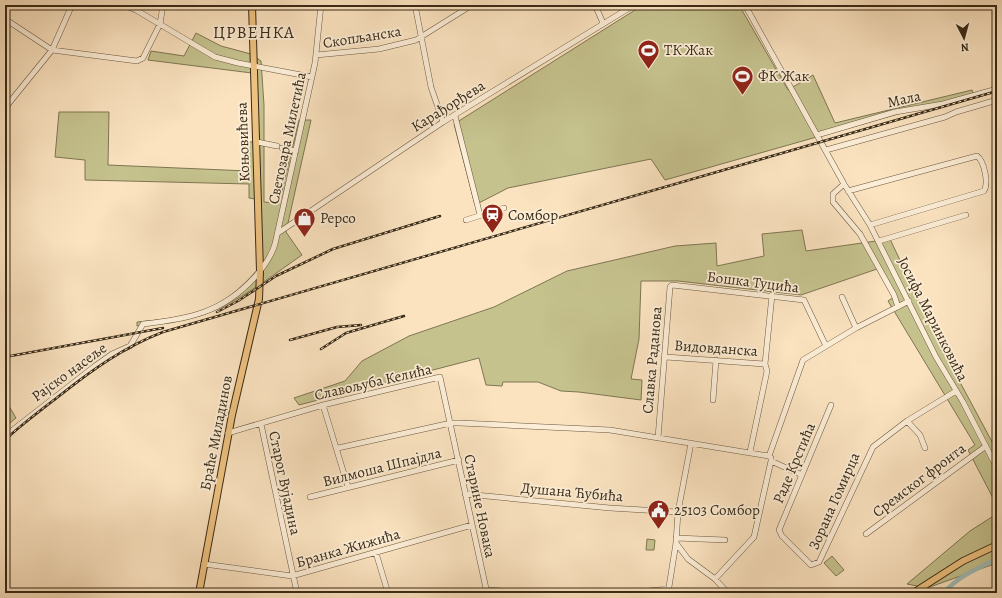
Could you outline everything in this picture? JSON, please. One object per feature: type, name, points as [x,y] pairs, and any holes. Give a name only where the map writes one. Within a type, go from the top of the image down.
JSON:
[{"type":"main road","name":"Коњовићева","points":[[252,5],[260,278]]},
{"type":"main road","name":"Браће Миладинов","points":[[200,593],[228,433],[259,299],[260,278]]},
{"type":"main road","points":[[913,593],[957,564],[997,545]]},
{"type":"street","points":[[5,108],[52,50],[72,5]]},
{"type":"street","points":[[123,5],[135,8],[215,57],[312,77]]},
{"type":"street","points":[[5,19],[52,50],[137,61],[141,60],[160,24],[163,5]]},
{"type":"street","name":"Светозара Милетића","points":[[142,324],[192,316],[222,305],[241,292],[260,271],[272,254],[278,233],[312,77],[316,55],[321,5]]},
{"type":"street","points":[[415,5],[431,87],[443,122]]},
{"type":"street","name":"Скопљанска","points":[[316,55],[378,48],[416,40],[472,5]]},
{"type":"street","points":[[595,5],[602,23]]},
{"type":"street","name":"Карађорђева","points":[[278,233],[443,122],[455,116],[602,23],[634,5]]},
{"type":"street","name":"Јосифа Маринковића","points":[[745,5],[844,184],[879,241],[936,357],[997,468]]},
{"type":"street","name":"Мала","points":[[817,135],[895,112],[943,104],[997,88]]},
{"type":"street","points":[[826,150],[945,117],[956,112],[997,100]]},
{"type":"street","points":[[455,116],[480,215]]},
{"type":"street","points":[[257,142],[296,151]]},
{"type":"street","points":[[848,191],[977,156],[980,158],[987,183],[984,191],[870,225]]},
{"type":"street","name":"Јосифа Маринковића","points":[[844,184],[834,194],[833,202],[860,234],[894,295],[898,307]]},
{"type":"street","points":[[466,220],[504,208]]},
{"type":"street","points":[[879,241],[966,215]]},
{"type":"street","name":"Бошка Туцића","points":[[671,285],[800,298],[807,302],[826,346]]},
{"type":"street","name":"Славка Раданова","points":[[658,438],[660,396],[666,357],[671,285]]},
{"type":"street","points":[[750,452],[767,371],[765,364],[772,295]]},
{"type":"street","points":[[842,297],[856,328]]},
{"type":"street","points":[[769,456],[803,360],[856,328],[910,302]]},
{"type":"street","name":"Рајско насеље","points":[[5,436],[95,366],[112,354],[130,346],[142,324]]},
{"type":"street","name":"Видовданска","points":[[666,357],[765,364]]},
{"type":"street","points":[[713,400],[716,360]]},
{"type":"street","name":"Славољуба Келића","points":[[228,433],[323,405],[440,377],[451,423]]},
{"type":"street","name":"Зорана Гомирца","points":[[779,530],[782,536],[811,565],[819,562],[870,450],[907,421],[956,391]]},
{"type":"street","points":[[323,405],[338,448],[348,487]]},
{"type":"street","name":"Раде Крстића","points":[[779,530],[831,405]]},
{"type":"street","points":[[907,421],[920,436],[926,448]]},
{"type":"street","points":[[338,448],[451,423],[610,430],[769,456],[772,461],[802,475]]},
{"type":"street","name":"Старине Новака","points":[[451,423],[486,591]]},
{"type":"street","name":"Старог Вујадина","points":[[261,424],[296,593]]},
{"type":"street","points":[[628,593],[669,591],[678,512],[691,443]]},
{"type":"street","name":"Сремског фронта","points":[[866,534],[986,446]]},
{"type":"street","name":"Вилмоша Шпајдла","points":[[310,497],[459,460]]},
{"type":"street","points":[[715,580],[754,537],[772,461]]},
{"type":"street","name":"Душана Ћубића","points":[[465,494],[610,508],[678,512]]},
{"type":"street","name":"Бранка Жижића","points":[[204,564],[292,576],[472,525]]},
{"type":"street","points":[[676,540],[688,559],[715,580],[728,593]]},
{"type":"street","points":[[676,540],[725,540]]},
{"type":"street","points":[[376,553],[388,593]]},
{"type":"street","points":[[486,591],[534,593]]},
{"type":"shaded area","points":[[643,5],[739,5],[788,90],[813,75],[835,123],[972,90],[974,95],[926,106],[665,180],[651,159],[508,188],[475,205],[454,124]]},
{"type":"shaded area","points":[[196,33],[221,46],[251,54],[261,61],[264,105],[264,202],[279,203],[299,120],[311,120],[286,232],[302,255],[252,290],[220,308],[200,316],[179,321],[137,326],[137,322],[189,315],[218,304],[244,284],[258,269],[255,199],[249,198],[249,184],[85,180],[85,160],[55,157],[59,112],[109,112],[108,165],[248,171],[248,149],[242,149],[242,142],[255,142],[252,73],[148,60],[151,51],[184,56]]},
{"type":"shaded area","points":[[802,230],[806,251],[890,239],[940,345],[997,451],[997,563],[927,588],[907,584],[970,531],[995,515],[994,500],[968,450],[975,445],[888,301],[894,297],[877,269],[801,295],[678,281],[641,281],[639,339],[631,379],[642,380],[641,400],[561,391],[538,382],[503,382],[502,386],[486,385],[479,358],[299,405],[294,398],[345,381],[362,361],[409,336],[494,307],[567,271],[675,246],[716,243],[717,266],[764,256],[762,234]]},
{"type":"shaded area","points":[[5,399],[16,418],[5,427]]},
{"type":"shaded area","points":[[647,539],[655,540],[654,550],[646,550]]},
{"type":"shaded area","points":[[832,556],[844,570],[836,576],[824,563]]},
{"type":"waterway","points":[[944,593],[955,582],[975,569],[997,559]]},
{"type":"railway","points":[[5,440],[71,386],[96,368],[135,345],[163,332],[997,91]]},
{"type":"railway","points":[[217,312],[238,301],[276,276],[333,249],[440,216]]},
{"type":"railway","points":[[321,349],[346,333],[404,316]]},
{"type":"railway","points":[[290,340],[337,327],[361,325]]},
{"type":"railway","points":[[5,357],[163,328]]},
{"type":"place","name":"ТК Жак","points":[[648,70]]},
{"type":"place","name":"ФК Жак","points":[[742,96]]},
{"type":"place","name":"Сомбор","points":[[492,234]]},
{"type":"place","name":"Pepco","points":[[304,238]]},
{"type":"place","name":"25103 Сомбор","points":[[659,530]]},
{"type":"district","name":"ЦРВЕНКА","points":[[254,32]]}]
